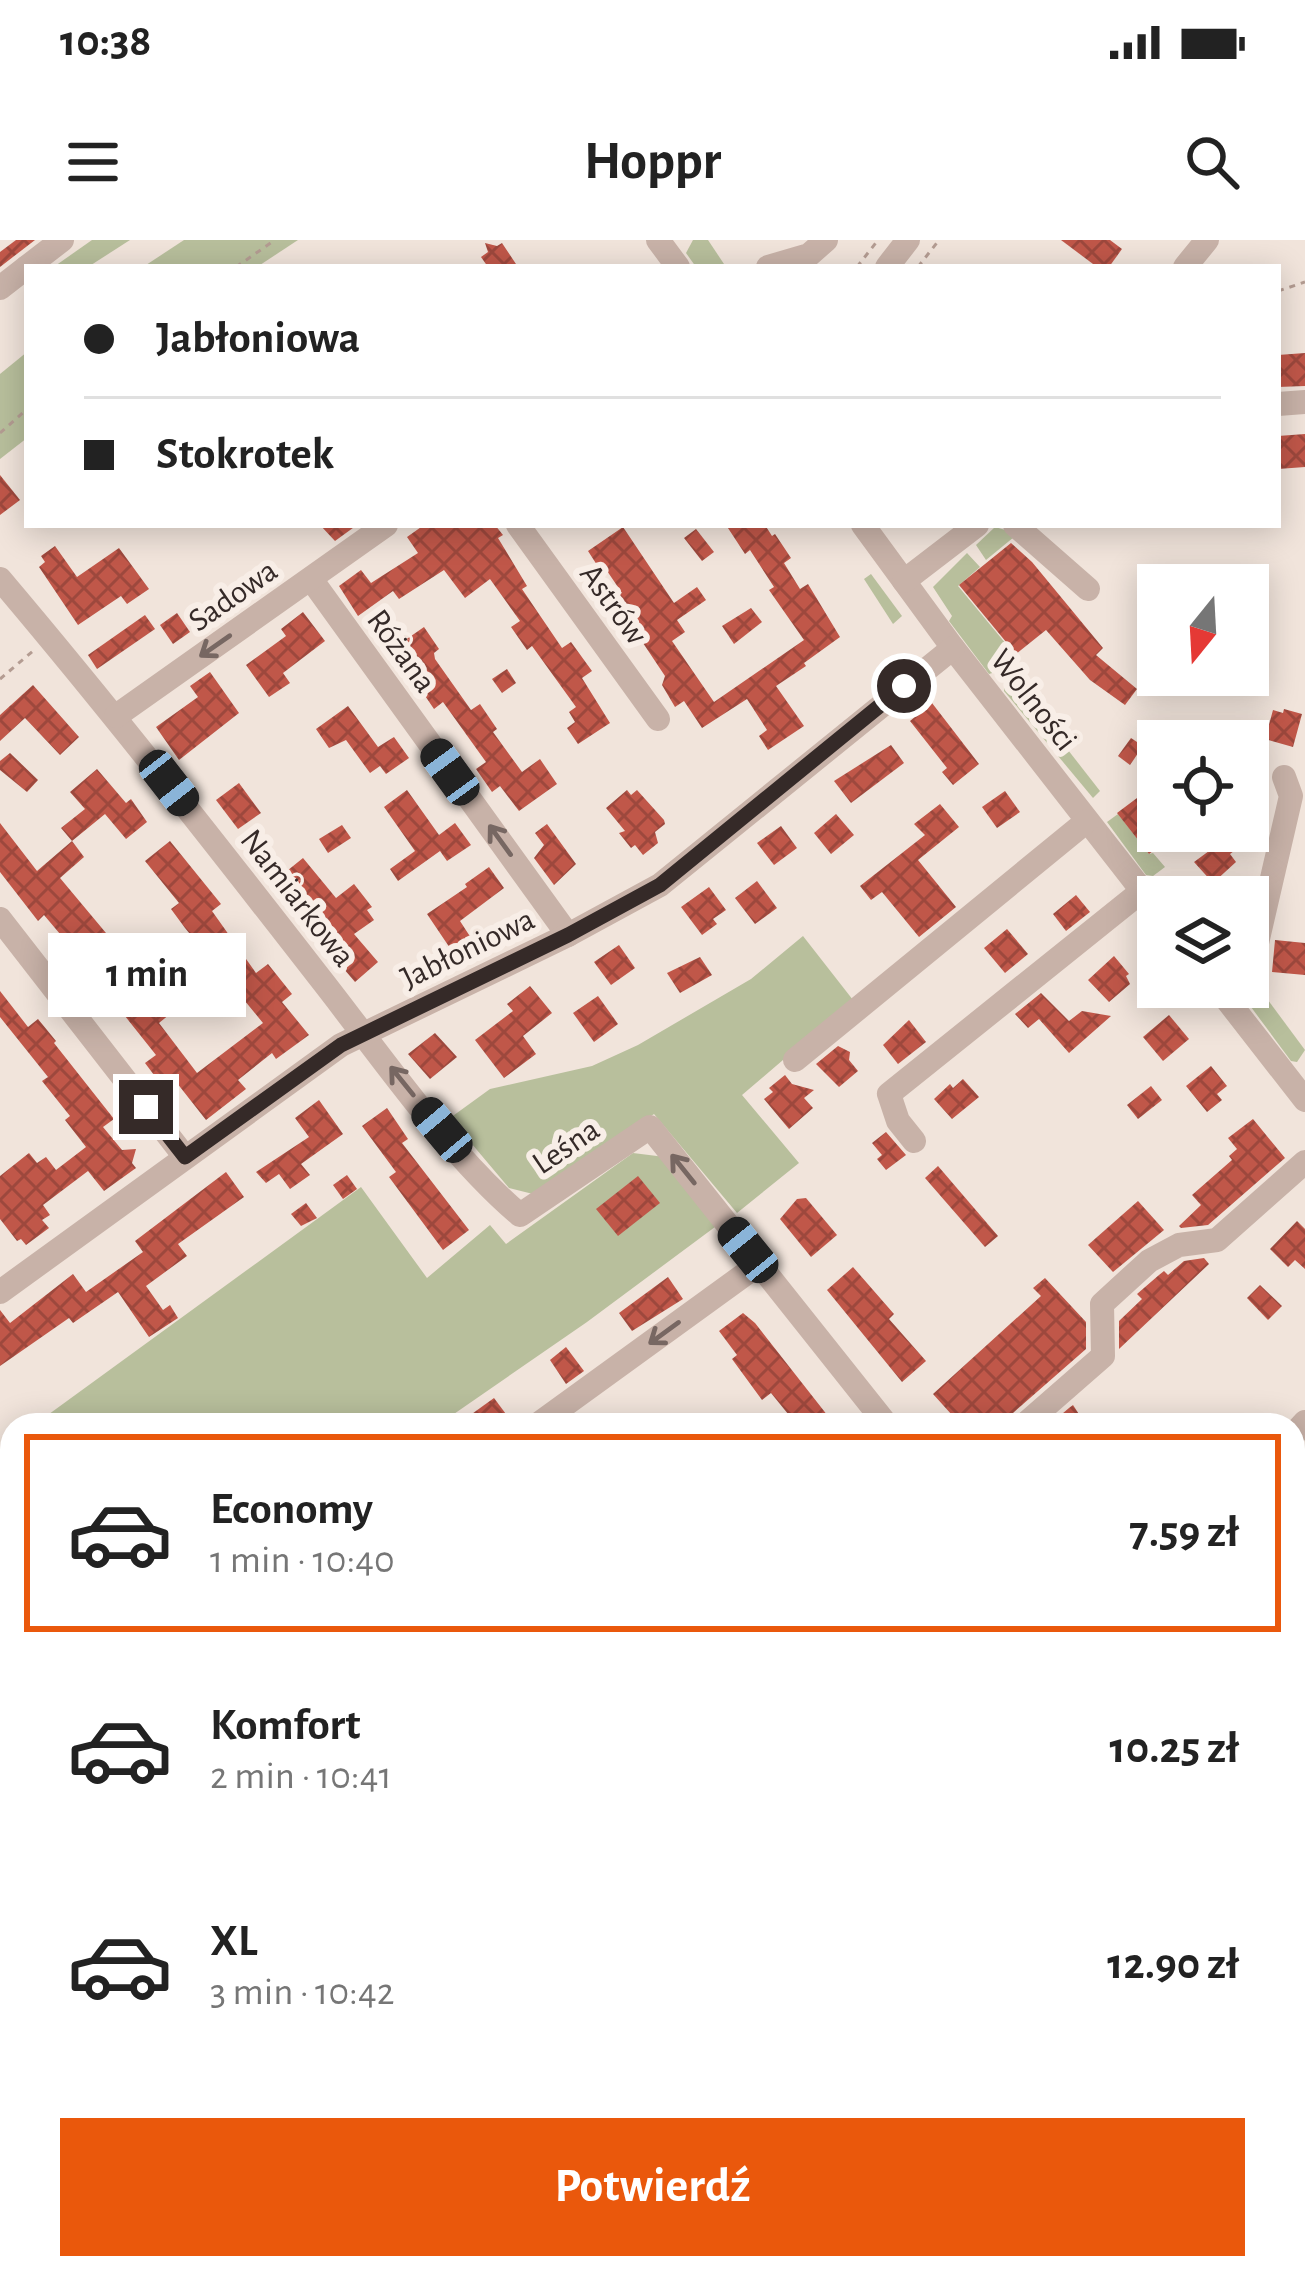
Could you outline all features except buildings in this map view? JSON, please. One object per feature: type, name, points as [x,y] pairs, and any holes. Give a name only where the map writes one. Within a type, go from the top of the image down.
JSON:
[{"type":"street","points":[[31,264],[62,240]]},
{"type":"street","points":[[778,264],[809,255],[826,240]]},
{"type":"street","points":[[889,264],[908,240]]},
{"type":"street","points":[[1188,264],[1207,240]]},
{"type":"street","points":[[0,288],[24,269]]},
{"type":"street","name":"Sadowa","points":[[116,716],[382,528]]},
{"type":"street","name":"Astrów","points":[[520,528],[658,719]]},
{"type":"street","name":"Wolności","points":[[865,528],[1137,884]]},
{"type":"street","points":[[904,581],[973,528]]},
{"type":"street","points":[[1018,528],[1088,589]]},
{"type":"street","name":"Namiarkowa","points":[[0,579],[116,716],[365,1033]]},
{"type":"street","name":"Różana","points":[[310,579],[568,935]]},
{"type":"street","name":"Jabłoniowa","points":[[3,1285],[341,1045],[660,885],[953,648]]},
{"type":"street","points":[[1267,876],[1291,796],[1284,777]]},
{"type":"street","points":[[794,1060],[1087,821]]},
{"type":"street","points":[[914,1141],[898,1121],[889,1094],[1137,911]]},
{"type":"street","points":[[0,919],[185,1157]]},
{"type":"street","points":[[1246,1008],[1305,1100]]},
{"type":"street","name":"Leśna","points":[[365,1033],[494,1193],[520,1215],[650,1127],[759,1264],[796,1302],[871,1413]]},
{"type":"street","points":[[1038,1413],[1103,1356],[1102,1304],[1149,1261],[1179,1245],[1217,1240],[1305,1162]]},
{"type":"street","points":[[554,1413],[759,1264]]},
{"type":"path","points":[[240,264],[275,240]]},
{"type":"path","points":[[859,264],[878,240]]},
{"type":"path","points":[[920,264],[939,240]]},
{"type":"path","points":[[0,433],[24,412]]},
{"type":"path","points":[[0,679],[39,646]]},
{"type":"green space","points":[[92,240],[130,240],[93,264],[58,264]]},
{"type":"green space","points":[[184,240],[298,240],[262,264],[148,264]]},
{"type":"green space","points":[[693,240],[708,240],[724,264],[694,264],[686,253]]},
{"type":"green space","points":[[24,354],[24,440],[0,459],[0,374]]},
{"type":"green space","points":[[994,528],[1014,537],[986,560],[976,545]]},
{"type":"green space","points":[[967,553],[980,567],[958,586],[1016,656],[1008,662],[1012,667],[989,674],[949,621],[952,616],[933,587]]},
{"type":"green space","points":[[871,574],[902,616],[893,624],[864,579]]},
{"type":"green space","points":[[1015,682],[1100,791],[1093,798],[1004,691],[1004,685]]},
{"type":"green space","points":[[1118,814],[1137,839],[1137,852],[1153,853],[1165,867],[1153,876],[1146,875],[1107,822]]},
{"type":"green space","points":[[803,936],[853,1000],[742,1095],[799,1163],[737,1213],[654,1114],[537,1195],[509,1188],[450,1118],[490,1089],[592,1066],[638,1045],[751,979]]},
{"type":"green space","points":[[1269,1001],[1305,1050],[1297,1062],[1291,1061],[1252,1008],[1269,1008]]},
{"type":"green space","points":[[633,1153],[665,1157],[719,1224],[455,1413],[50,1413],[361,1187],[427,1278],[490,1225],[506,1244]]},
{"type":"route","points":[[146,1107],[185,1157],[341,1045],[660,885],[904,686]]}]
